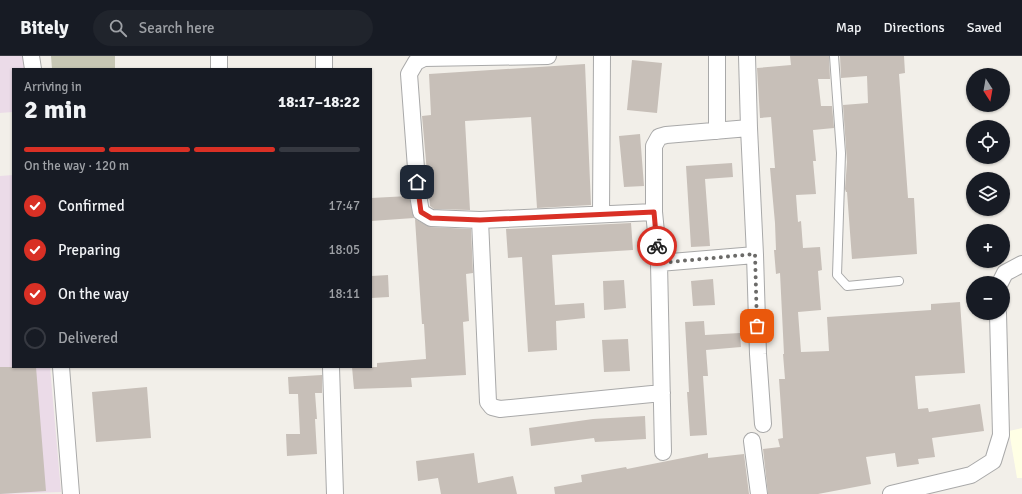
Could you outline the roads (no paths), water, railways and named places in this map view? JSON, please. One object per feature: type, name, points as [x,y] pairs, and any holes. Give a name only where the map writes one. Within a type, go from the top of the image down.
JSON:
[{"type":"street","points":[[31,56],[33,68]]},
{"type":"street","points":[[219,56],[219,68]]},
{"type":"street","points":[[324,56],[324,68]]},
{"type":"street","points":[[548,56],[424,58],[416,62],[409,74],[418,195],[421,212],[431,218],[480,220],[654,212]]},
{"type":"street","points":[[601,214],[602,56]]},
{"type":"street","points":[[717,56],[717,131]]},
{"type":"street","points":[[747,56],[762,424]]},
{"type":"street","points":[[663,452],[659,263],[654,212],[654,146],[659,137],[749,128]]},
{"type":"street","points":[[480,220],[488,402],[492,407],[500,409],[662,393]]},
{"type":"street","points":[[659,263],[755,254]]},
{"type":"street","points":[[1004,276],[1005,273],[1022,264]]},
{"type":"street","points":[[891,494],[971,474],[993,461],[1001,435],[998,320]]},
{"type":"street","points":[[61,368],[71,494]]},
{"type":"street","points":[[332,368],[335,494]]},
{"type":"street","points":[[752,440],[758,494]]},
{"type":"lane","points":[[834,56],[841,153],[837,275],[847,286],[899,281]]}]
